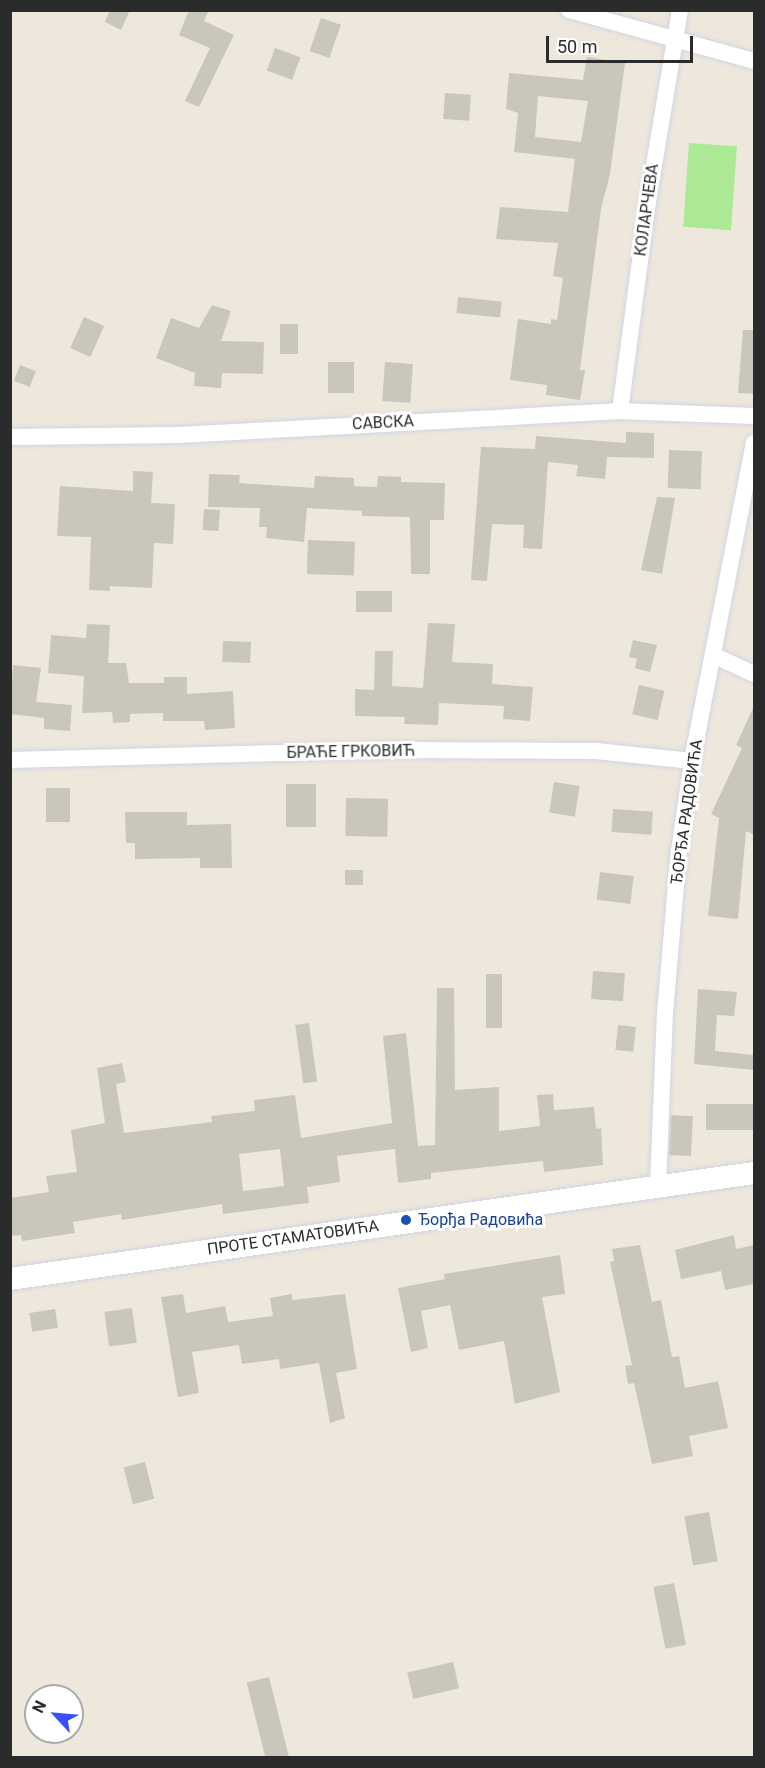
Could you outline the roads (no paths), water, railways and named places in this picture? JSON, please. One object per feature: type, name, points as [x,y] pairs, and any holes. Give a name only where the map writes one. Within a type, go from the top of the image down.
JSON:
[{"type":"street","points":[[568,10],[754,62]]},
{"type":"street","name":"КОЛАРЧЕВА","points":[[620,411],[672,40],[680,10]]},
{"type":"street","name":"САВСКА","points":[[10,436],[179,435],[620,411],[754,416]]},
{"type":"street","name":"ЂОРЂА РАДОВИЋА","points":[[658,1186],[665,1013],[692,761],[754,443]]},
{"type":"street","points":[[713,655],[754,674]]},
{"type":"street","name":"БРАЋЕ ГРКОВИЋ","points":[[10,760],[395,750],[596,752],[692,761]]},
{"type":"street","name":"ПРОТЕ СТАМАТОВИЋА","points":[[10,1279],[754,1173]]},
{"type":"place","name":"Ђорђа Радовића","points":[[406,1220]]}]
